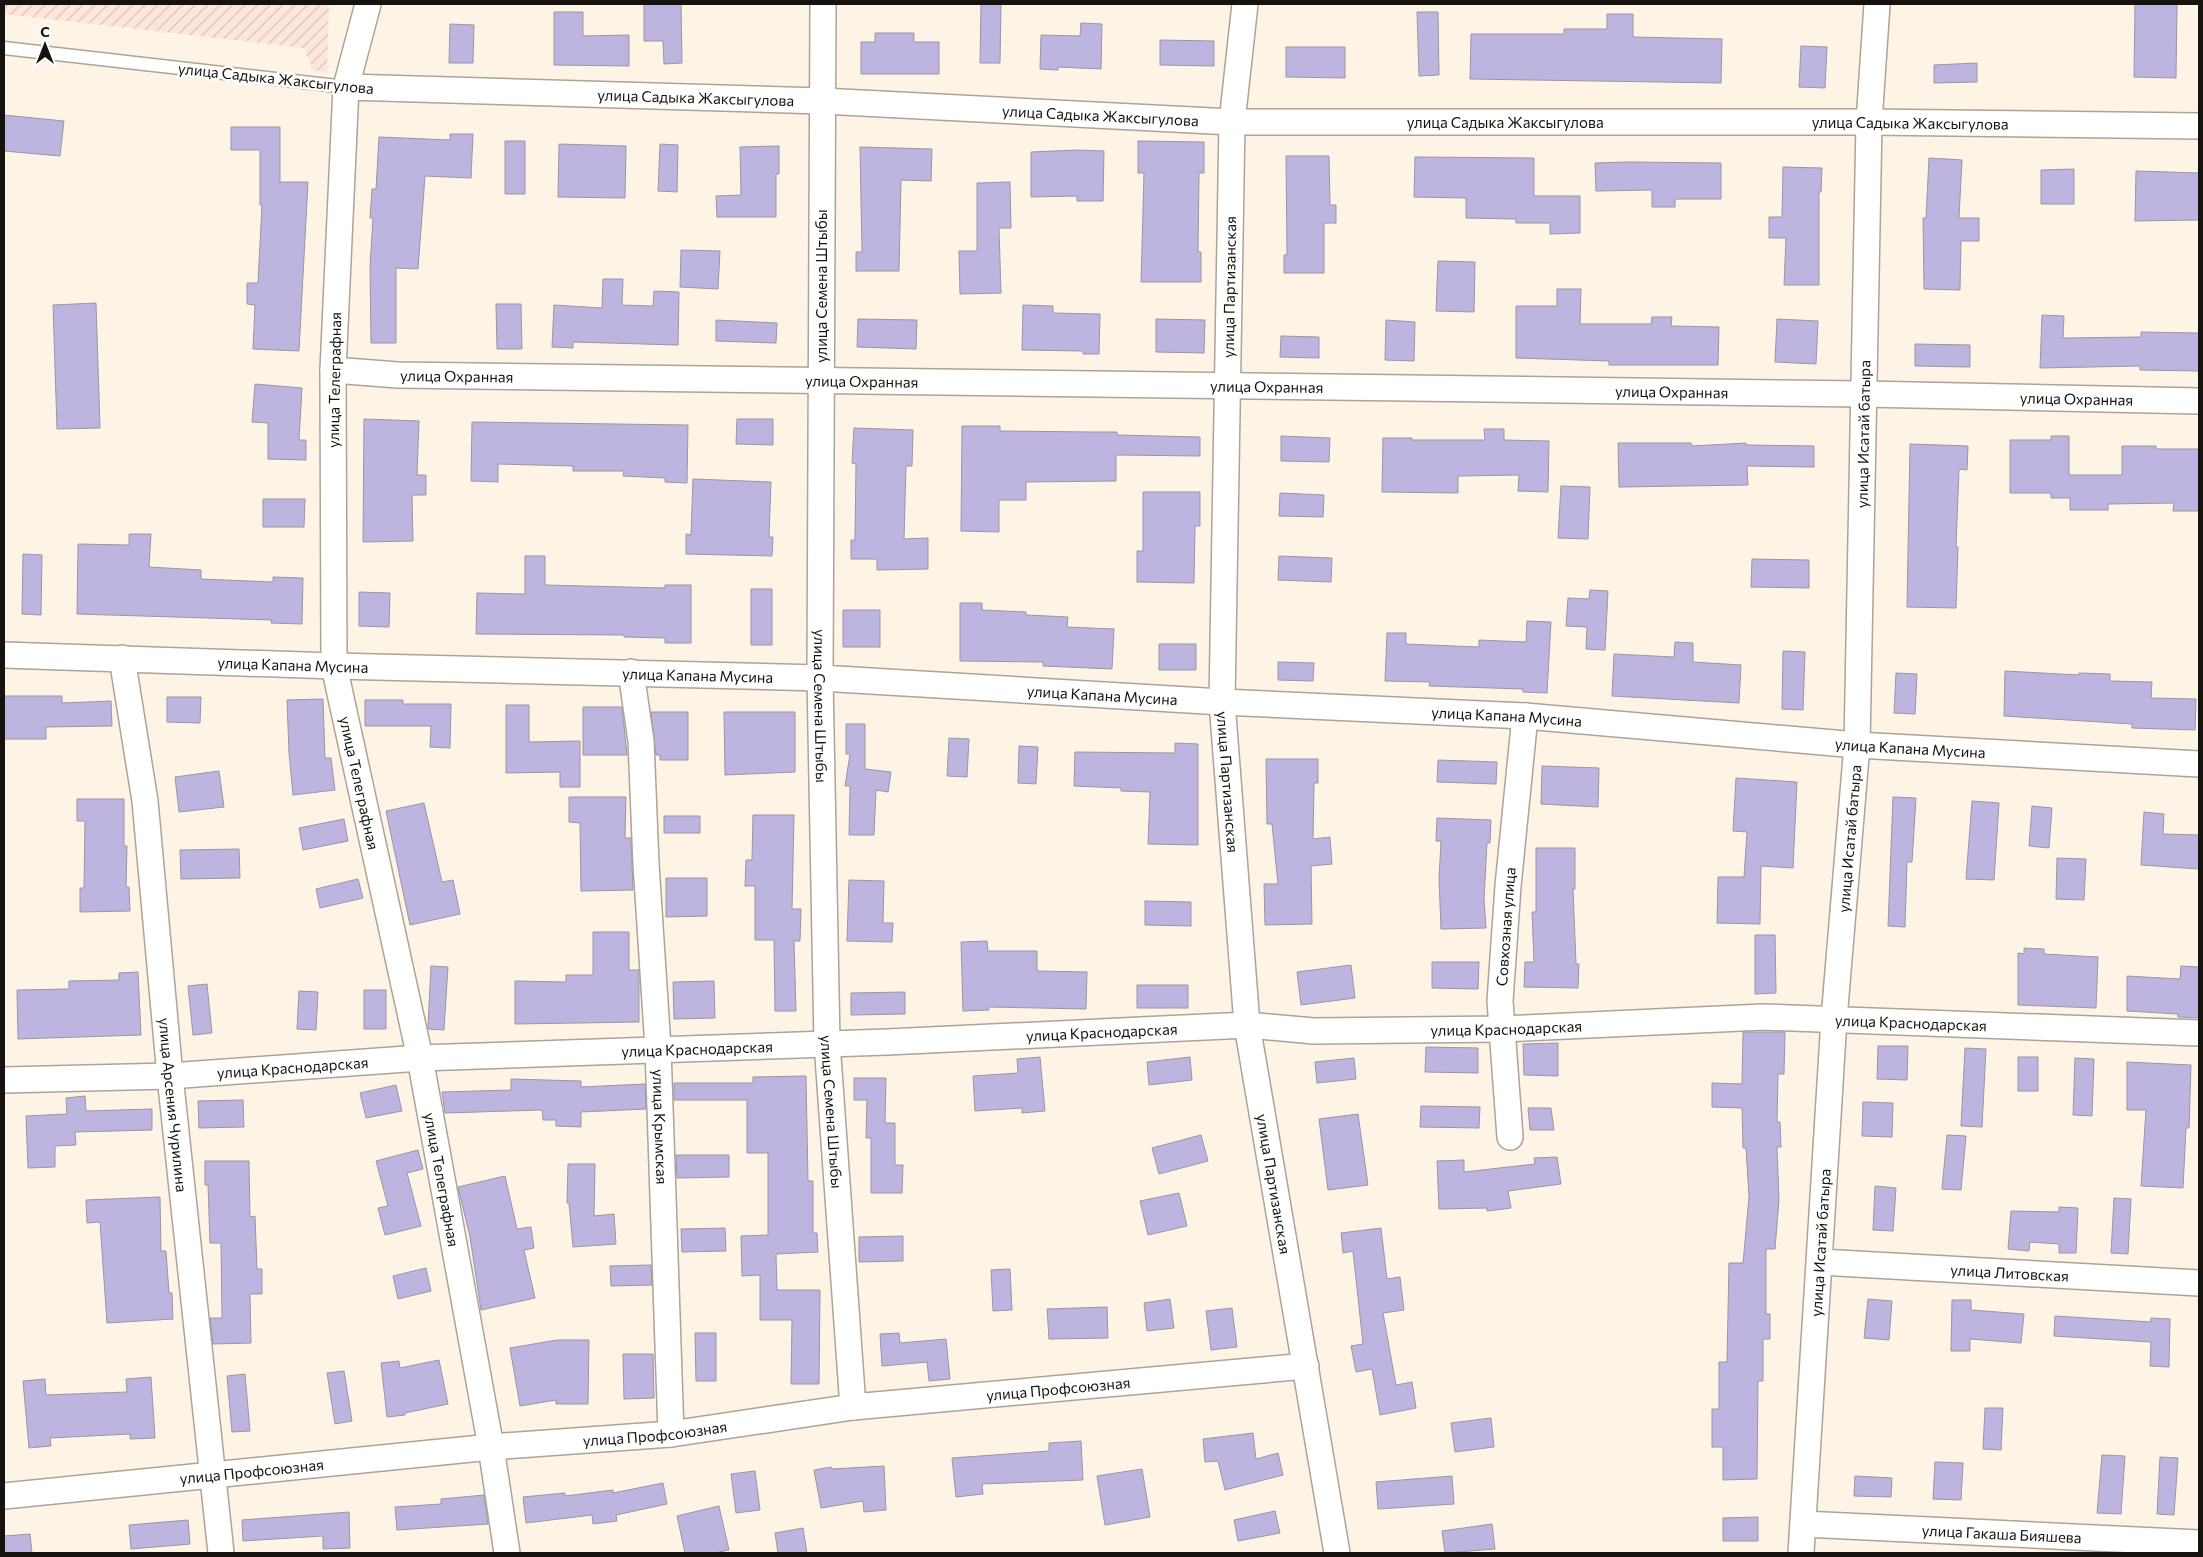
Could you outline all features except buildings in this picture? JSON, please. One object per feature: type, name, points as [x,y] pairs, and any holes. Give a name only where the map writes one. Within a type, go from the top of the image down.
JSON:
[{"type":"street","name":"улица Телеграфная","points":[[368,4],[346,88],[333,370],[334,666],[420,1058],[490,1447],[507,1553]]},
{"type":"street","name":"улица Семена Штыбы","points":[[823,4],[820,678],[828,1044],[853,1407]]},
{"type":"street","name":"улица Партизанская","points":[[1245,4],[1232,122],[1222,702],[1247,1025],[1337,1553]]},
{"type":"street","name":"улица Исатай батыра","points":[[1801,1553],[1834,1019],[1857,745],[1869,122],[1877,4]]},
{"type":"street","name":"улица Садыка Жаксыгулова","points":[[346,88],[822,101],[1232,122],[1869,122],[2199,126]]},
{"type":"street","name":"улица Охранная","points":[[333,370],[398,375],[821,382],[1046,382],[2199,401]]},
{"type":"street","name":"улица Капана Мусина","points":[[4,655],[334,666],[820,678],[1222,702],[1525,716],[1857,745],[2199,764]]},
{"type":"street","name":"улица Арсения Чурилина","points":[[122,658],[144,801],[170,1076],[221,1553]]},
{"type":"street","name":"улица Крымская","points":[[631,672],[641,741],[646,864],[658,1048],[671,1434]]},
{"type":"street","name":"Совхозная улица","points":[[1510,1137],[1500,1001],[1508,886],[1525,716]]},
{"type":"street","name":"улица Краснодарская","points":[[4,1080],[170,1076],[420,1058],[658,1048],[1008,1038],[1247,1025],[1314,1031],[1502,1029],[1763,1017],[2199,1033]]},
{"type":"street","name":"улица Литовская","points":[[1820,1262],[2199,1283]]},
{"type":"street","name":"улица Профсоюзная","points":[[4,1496],[490,1447],[671,1434],[853,1407],[1306,1366]]},
{"type":"street","name":"улица Гакаша Бияшева","points":[[1803,1524],[2199,1543]]},
{"type":"lane","name":"улица Садыка Жаксыгулова","points":[[4,48],[346,88]]},
{"type":"shaded area","points":[[4,4],[329,4],[327,73],[313,70],[304,48],[4,14]]}]
